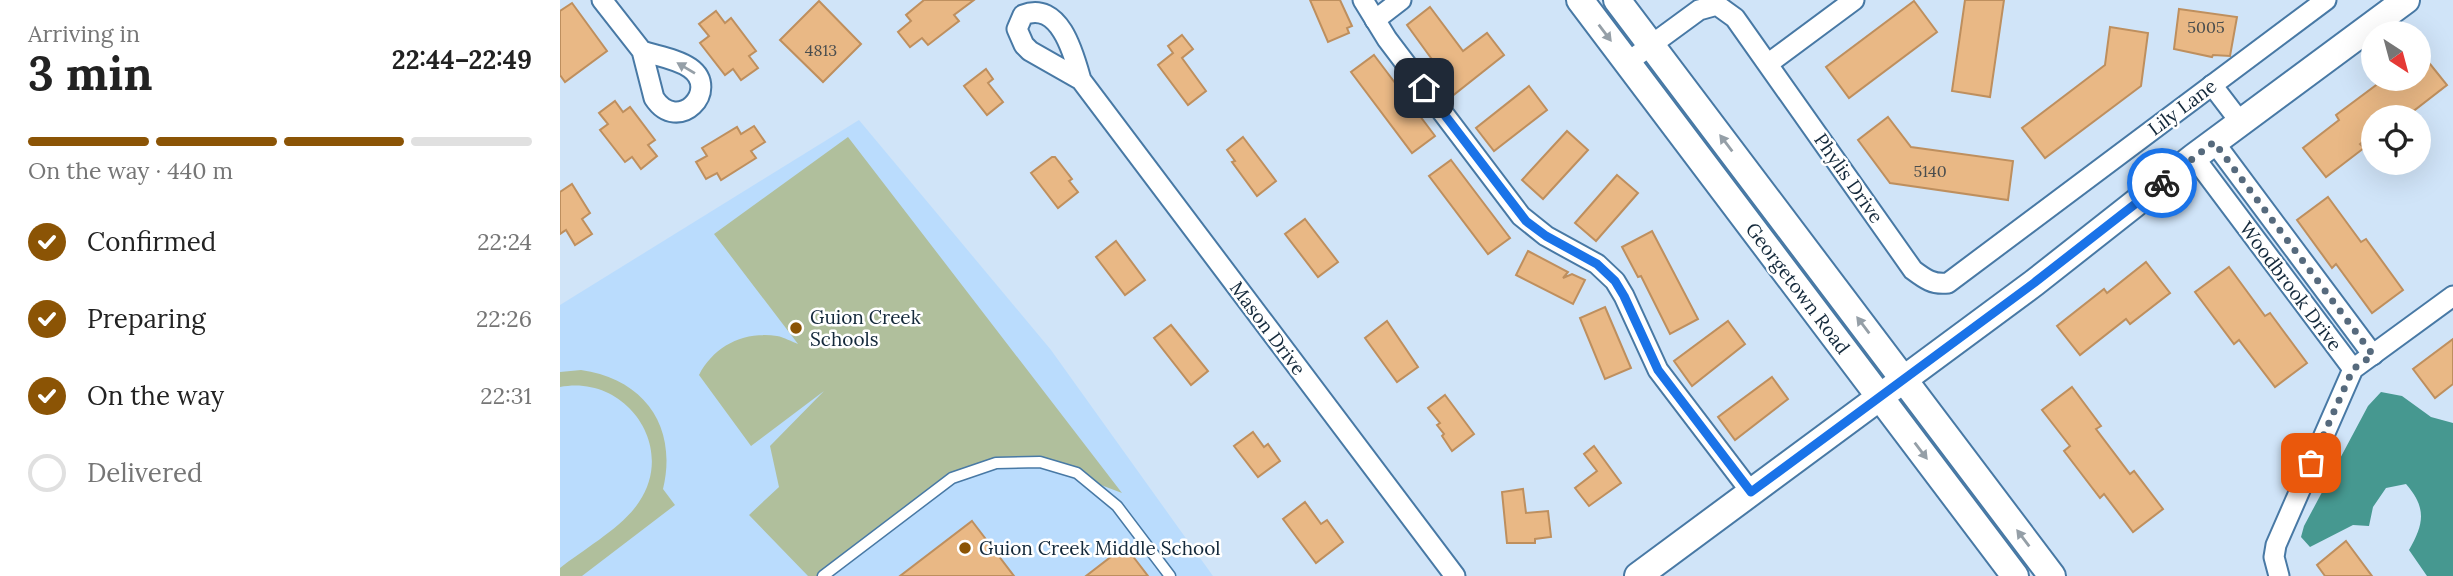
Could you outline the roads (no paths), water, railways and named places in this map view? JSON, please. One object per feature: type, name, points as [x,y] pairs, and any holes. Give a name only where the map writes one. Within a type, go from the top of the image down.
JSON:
[{"type":"main road","name":"Georgetown Road","points":[[1580,0],[2015,576]]},
{"type":"main road","name":"Georgetown Road","points":[[1617,0],[2052,576]]},
{"type":"main road","points":[[1638,576],[2034,283],[2204,150],[2406,0]]},
{"type":"street","points":[[602,0],[642,51]]},
{"type":"street","points":[[1363,0],[1375,20],[1521,216],[1546,236],[1597,264],[1615,281],[1658,370],[1751,492]]},
{"type":"street","points":[[1375,20],[1401,0]]},
{"type":"street","points":[[1769,63],[1854,0]]},
{"type":"street","name":"Lily Lane","points":[[1936,283],[1948,283],[2326,0]]},
{"type":"street","name":"Phylis Drive","points":[[1651,45],[1699,10],[1722,6],[1735,18],[1769,63],[1913,270],[1927,281],[1936,283]]},
{"type":"street","points":[[1628,62],[1651,45]]},
{"type":"street","name":"Mason Drive","points":[[1081,80],[1455,576]]},
{"type":"street","points":[[2211,85],[2241,123]]},
{"type":"street","name":"Woodbrook Drive","points":[[2204,150],[2373,355]]},
{"type":"street","name":"Woodbrook Drive","points":[[2204,150],[2353,369],[2276,545],[2274,557],[2279,576]]},
{"type":"street","points":[[2353,369],[2453,296]]},
{"type":"lane","points":[[823,576],[952,478],[996,463],[1040,462],[1077,473],[1117,506],[1170,576]]},
{"type":"place","name":"Guion Creek Schools","points":[[796,328]]},
{"type":"place","name":"Guion Creek Middle School","points":[[965,548]]}]
